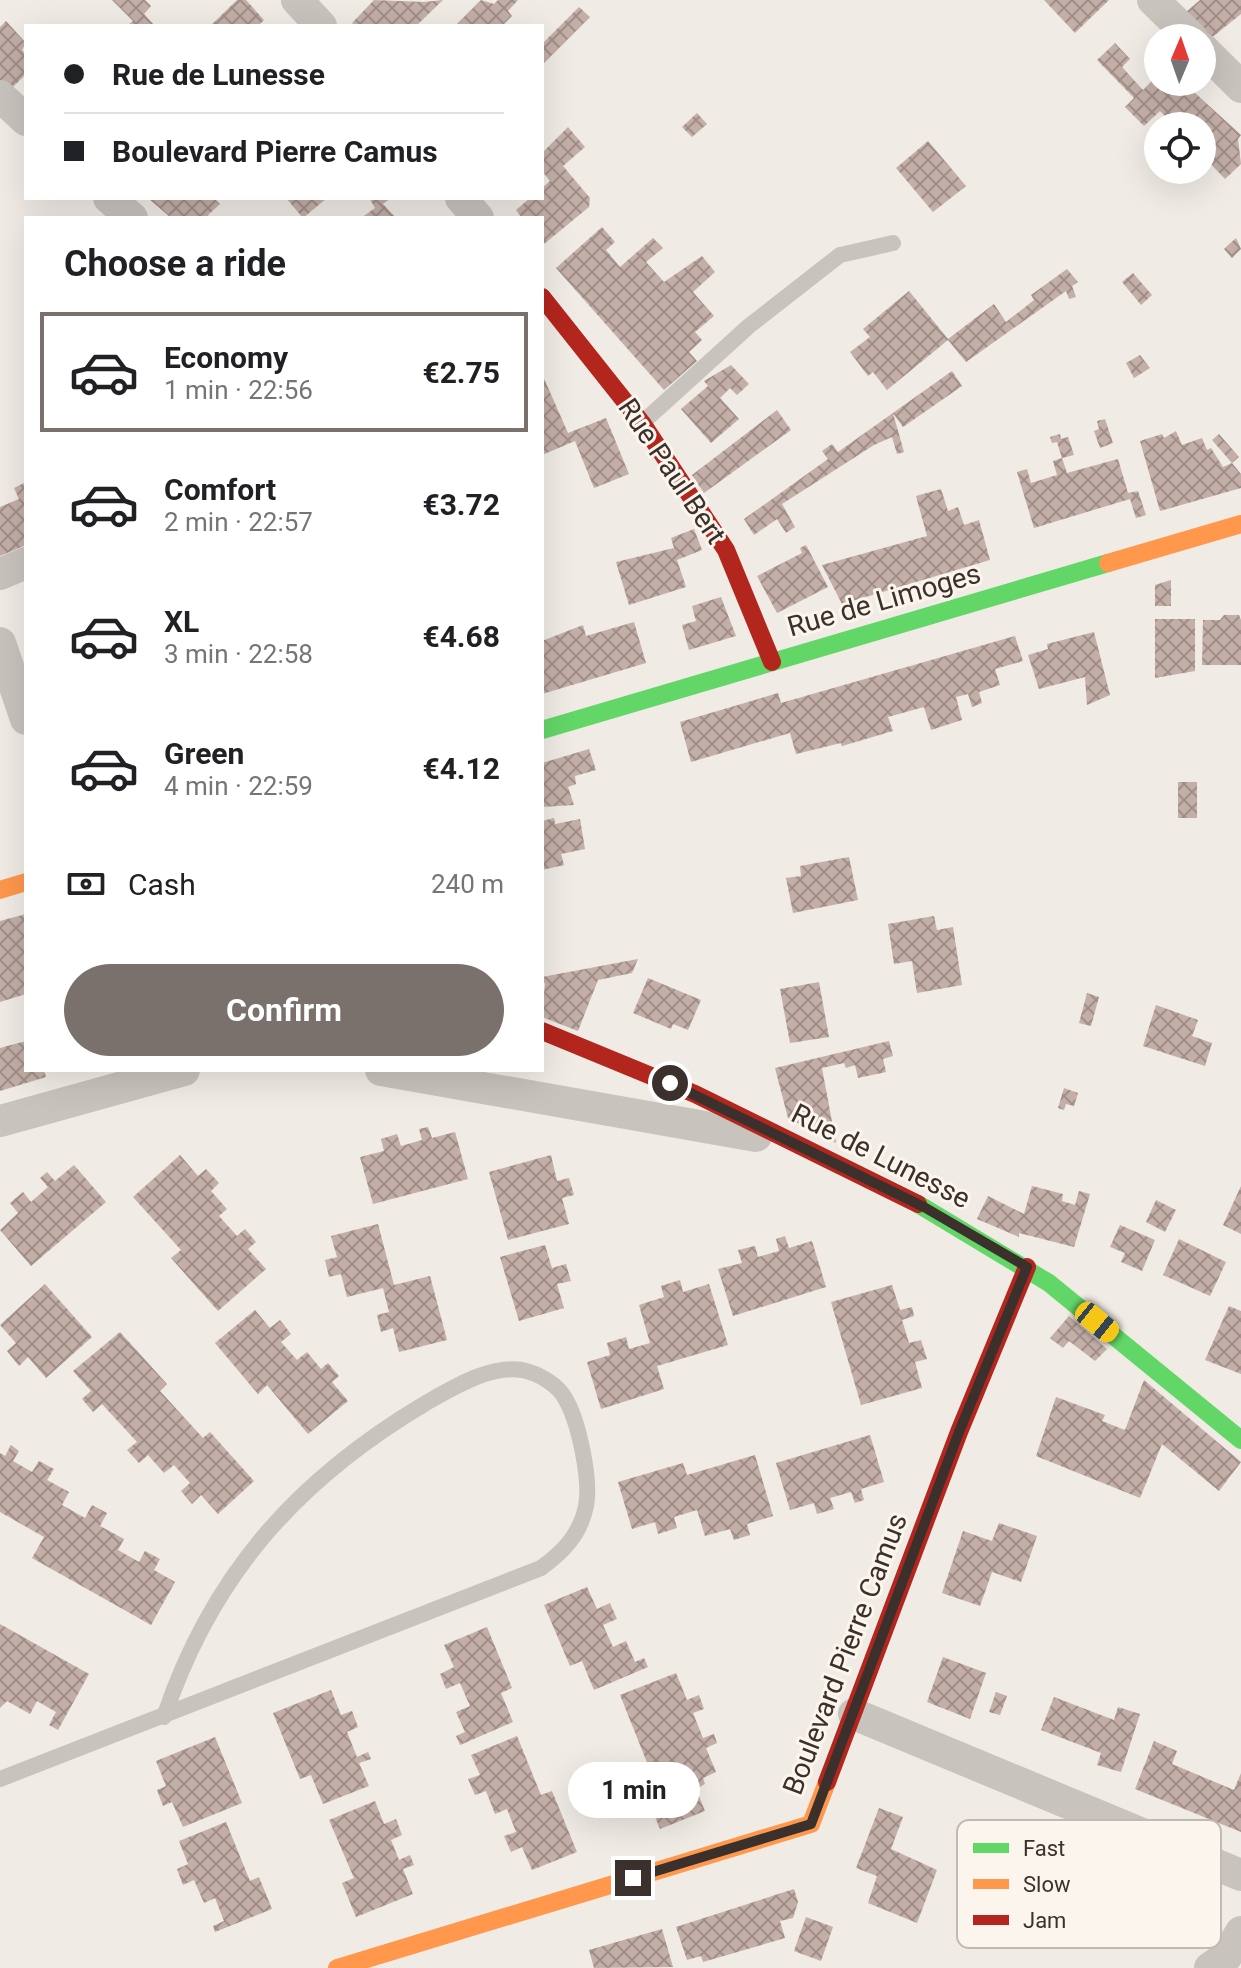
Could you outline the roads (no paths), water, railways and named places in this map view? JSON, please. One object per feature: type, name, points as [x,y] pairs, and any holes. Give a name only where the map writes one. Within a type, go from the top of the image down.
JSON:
[{"type":"street","points":[[297,0],[319,24]]},
{"type":"street","points":[[1153,0],[1178,24]]},
{"type":"street","points":[[1216,62],[1241,87]]},
{"type":"street","points":[[0,96],[24,118]]},
{"type":"street","points":[[111,200],[130,216]]},
{"type":"street","points":[[463,200],[476,216]]},
{"type":"street","name":"Rue Paul Bert","points":[[544,303],[556,337],[642,423],[726,550],[772,662]]},
{"type":"street","name":"Rue de Limoges","points":[[544,729],[1241,524]]},
{"type":"street","points":[[0,574],[24,564]]},
{"type":"street","points":[[0,643],[24,713]]},
{"type":"street","points":[[0,890],[24,883]]},
{"type":"street","name":"Rue de Lunesse","points":[[544,1032],[695,1094],[949,1220],[1027,1267],[1241,1440]]},
{"type":"street","points":[[0,1121],[177,1072]]},
{"type":"street","points":[[392,1072],[794,1143]]},
{"type":"street","name":"Boulevard Pierre Camus","points":[[337,1968],[811,1824],[959,1432],[1027,1267]]},
{"type":"street","points":[[854,1714],[1109,1820]]},
{"type":"street","points":[[1221,1867],[1241,1875]]},
{"type":"lane","points":[[642,423],[749,326],[840,255],[893,243]]},
{"type":"lane","points":[[0,1779],[164,1717],[541,1568],[564,1551],[586,1506],[587,1481],[566,1398],[546,1379],[525,1370],[503,1368],[446,1391],[390,1424],[340,1463],[289,1506],[244,1561],[181,1668],[164,1717]]}]
